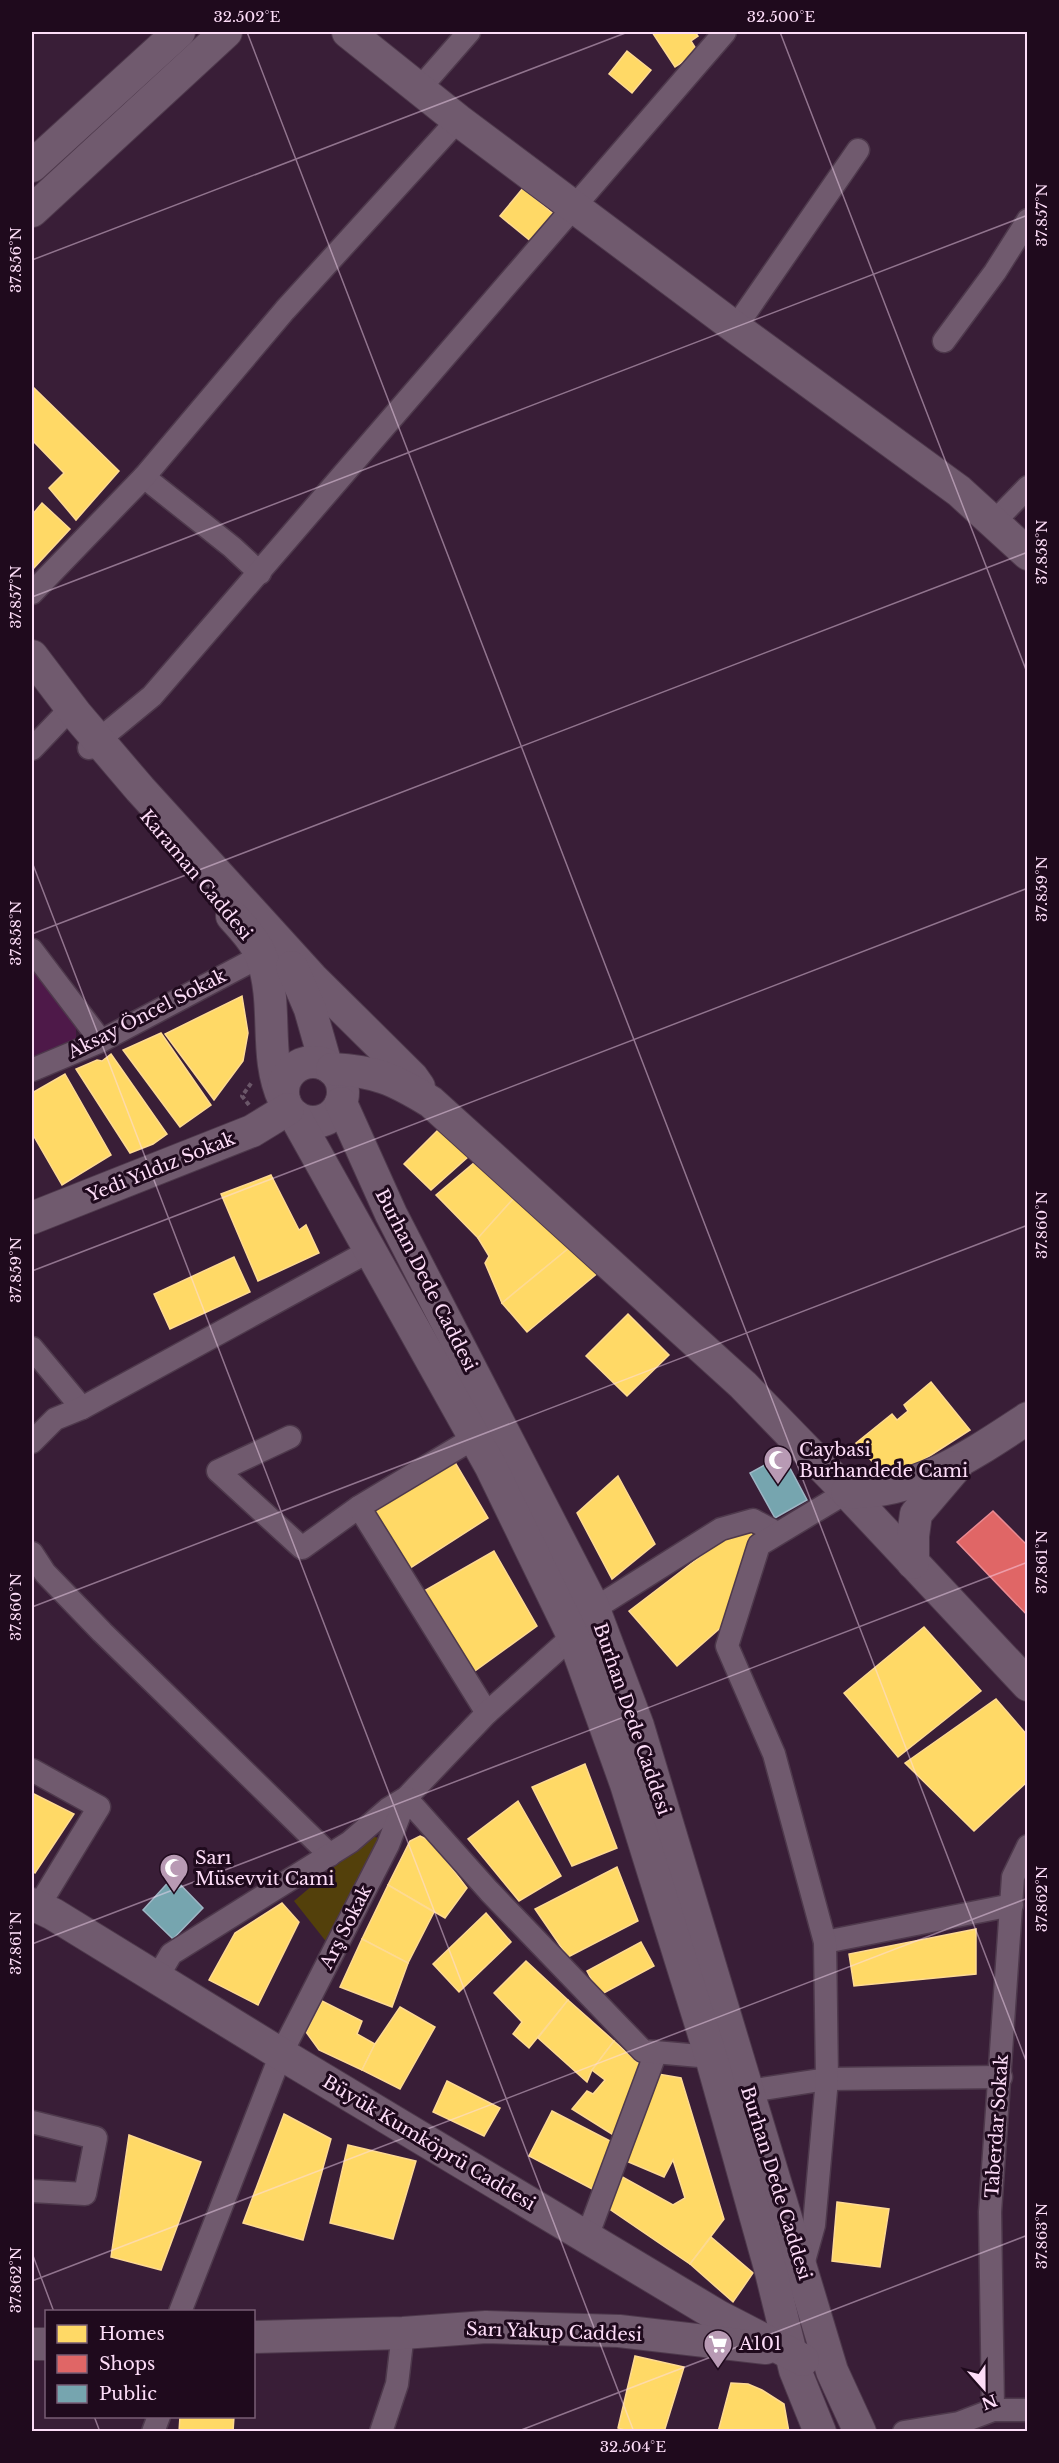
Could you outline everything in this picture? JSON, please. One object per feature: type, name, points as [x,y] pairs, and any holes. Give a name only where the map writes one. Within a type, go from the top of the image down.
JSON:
[{"type":"main road","points":[[32,166],[179,32]]},
{"type":"main road","points":[[32,211],[226,32]]},
{"type":"main road","points":[[348,32],[458,120],[735,328],[959,491],[1028,554]]},
{"type":"main road","name":"Karaman Caddesi","points":[[32,656],[66,712],[234,918],[270,949],[312,978],[412,1077],[431,1102]]},
{"type":"main road","name":"Karaman Caddesi","points":[[32,684],[66,712]]},
{"type":"main road","name":"Karaman Caddesi","points":[[270,949],[309,1009],[329,1067]]},
{"type":"main road","name":"Karaman Caddesi","points":[[270,949],[268,981],[272,1010],[271,1054],[276,1083],[289,1108]]},
{"type":"main road","points":[[329,1067],[342,1085],[341,1103],[337,1110],[323,1121],[303,1121],[289,1108],[283,1090],[285,1080],[291,1072],[308,1063],[365,1071],[388,1078],[431,1102],[743,1385],[847,1491],[1028,1685]]},
{"type":"main road","name":"Burhan Dede Caddesi","points":[[341,1103],[391,1214],[594,1609],[638,1726],[832,2371],[860,2432]]},
{"type":"main road","name":"Yedi Yıldız Sokak","points":[[32,1218],[252,1131],[289,1108]]},
{"type":"main road","name":"Burhan Dede Caddesi","points":[[289,1108],[371,1250],[491,1467],[573,1636],[626,1784],[711,2057],[770,2268],[786,2352],[820,2432]]},
{"type":"main road","points":[[847,1491],[892,1489],[961,1462],[1028,1418]]},
{"type":"main road","points":[[913,1563],[916,1514],[961,1462]]},
{"type":"main road","name":"Büyük Kumköprü Caddesi","points":[[35,1905],[718,2316],[786,2352],[832,2371]]},
{"type":"main road","name":"Sarı Yakup Caddesi","points":[[255,2337],[403,2333],[486,2327],[620,2331],[786,2352]]},
{"type":"street","points":[[420,88],[469,32]]},
{"type":"street","points":[[93,744],[152,696],[725,32]]},
{"type":"street","points":[[32,593],[144,477],[285,310],[458,120]]},
{"type":"street","points":[[735,328],[858,150]]},
{"type":"street","points":[[944,341],[995,272],[1028,220]]},
{"type":"street","points":[[144,477],[232,547],[260,573]]},
{"type":"street","points":[[993,523],[1028,487]]},
{"type":"street","points":[[32,749],[66,712]]},
{"type":"street","name":"Aksay Öncel Sokak","points":[[32,1071],[100,1041],[270,949]]},
{"type":"street","points":[[32,950],[100,1041]]},
{"type":"street","points":[[32,1442],[55,1419],[82,1408],[371,1250]]},
{"type":"street","points":[[32,1348],[82,1408]]},
{"type":"street","points":[[290,1437],[218,1471],[302,1548],[359,1507],[474,1438]]},
{"type":"street","points":[[802,2268],[814,2225],[827,2079],[825,1942],[774,1754],[727,1646],[759,1545],[847,1491]]},
{"type":"street","points":[[359,1507],[488,1713]]},
{"type":"street","points":[[594,1609],[722,1529],[753,1520],[777,1533]]},
{"type":"street","points":[[32,1553],[38,1580],[109,1639],[330,1855]]},
{"type":"street","points":[[157,1978],[171,1954],[350,1842],[397,1804],[488,1713],[573,1636]]},
{"type":"street","points":[[32,1770],[99,1807],[35,1905]]},
{"type":"street","points":[[397,1804],[489,1891],[643,2051],[711,2057]]},
{"type":"street","name":"Arş Sokak","points":[[181,2310],[281,2054],[388,1845],[397,1804]]},
{"type":"street","name":"Taberdar Sokak","points":[[993,2410],[990,2212],[1013,1877],[1028,1846]]},
{"type":"street","points":[[825,1942],[1012,1905]]},
{"type":"street","points":[[586,2237],[656,2052]]},
{"type":"street","points":[[749,2091],[827,2079],[1001,2077]]},
{"type":"street","points":[[32,2122],[96,2138],[85,2194],[32,2191]]},
{"type":"street","points":[[381,2432],[397,2384],[403,2333]]},
{"type":"street","points":[[904,2432],[909,2429],[959,2423],[993,2410],[1028,2410]]},
{"type":"path","points":[[242,1096],[258,1073]]},
{"type":"shaded area","points":[[32,963],[76,1028],[76,1041],[32,1060]]},
{"type":"shaded area","points":[[371,1836],[379,1838],[328,1944],[294,1901]]},
{"type":"building: Homes","points":[[652,32],[695,32],[698,36],[691,41],[698,52],[675,67]]},
{"type":"building: Homes","points":[[627,51],[651,70],[632,93],[609,74]]},
{"type":"building: Homes","points":[[523,188],[556,216],[533,243],[500,216]]},
{"type":"building: Homes","points":[[32,386],[119,471],[76,520],[49,488],[64,473],[32,440]]},
{"type":"building: Homes","points":[[42,503],[70,529],[32,570],[32,515]]},
{"type":"building: Homes","points":[[242,996],[248,1033],[243,1061],[214,1100],[165,1034]]},
{"type":"building: Homes","points":[[161,1033],[211,1105],[180,1127],[123,1050]]},
{"type":"building: Homes","points":[[111,1054],[167,1134],[153,1144],[130,1153],[76,1069],[97,1060],[102,1061]]},
{"type":"building: Homes","points":[[65,1074],[111,1155],[62,1185],[32,1133],[32,1093]]},
{"type":"building: Homes","points":[[439,1129],[468,1157],[431,1190],[404,1164]]},
{"type":"building: Homes","points":[[475,1162],[514,1198],[478,1238],[436,1195]]},
{"type":"building: Homes","points":[[271,1175],[299,1230],[306,1225],[319,1253],[258,1281],[221,1194]]},
{"type":"building: Homes","points":[[514,1198],[575,1243],[502,1303],[485,1263],[489,1256],[478,1238]]},
{"type":"building: Homes","points":[[575,1243],[599,1272],[527,1332],[502,1303]]},
{"type":"building: Homes","points":[[234,1257],[250,1292],[170,1329],[154,1294]]},
{"type":"building: Homes","points":[[628,1314],[669,1355],[627,1396],[586,1356]]},
{"type":"building: Homes","points":[[931,1382],[970,1430],[900,1475],[895,1470],[885,1476],[856,1443],[892,1414],[897,1420],[908,1411],[904,1405]]},
{"type":"building: Homes","points":[[450,1454],[488,1518],[401,1574],[364,1511]]},
{"type":"building: Homes","points":[[618,1476],[655,1544],[612,1579],[577,1513]]},
{"type":"building: Homes","points":[[734,1531],[757,1533],[727,1622],[677,1666],[629,1611]]},
{"type":"building: Homes","points":[[494,1551],[537,1626],[468,1676],[417,1595]]},
{"type":"building: Homes","points":[[924,1627],[981,1691],[898,1757],[844,1693]]},
{"type":"building: Homes","points":[[996,1699],[1028,1736],[1028,1781],[974,1831],[905,1763]]},
{"type":"building: Homes","points":[[585,1764],[617,1848],[572,1866],[532,1787]]},
{"type":"building: Homes","points":[[32,1793],[74,1814],[35,1873],[32,1871]]},
{"type":"building: Homes","points":[[518,1801],[561,1876],[519,1901],[468,1839]]},
{"type":"building: Homes","points":[[420,1836],[431,1841],[467,1888],[445,1918],[388,1885],[410,1841]]},
{"type":"building: Homes","points":[[617,1867],[638,1921],[568,1957],[535,1909]]},
{"type":"building: Homes","points":[[388,1885],[434,1912],[408,1963],[362,1939]]},
{"type":"building: Homes","points":[[282,1903],[299,1922],[258,2005],[209,1980],[235,1933]]},
{"type":"building: Homes","points":[[486,1913],[511,1942],[459,1992],[433,1964]]},
{"type":"building: Homes","points":[[976,1929],[976,1974],[854,1986],[849,1954]]},
{"type":"building: Homes","points":[[362,1939],[408,1963],[392,2007],[340,1987]]},
{"type":"building: Homes","points":[[641,1942],[654,1966],[600,1995],[587,1971]]},
{"type":"building: Homes","points":[[526,1961],[568,2000],[529,2048],[513,2034],[522,2022],[494,1993]]},
{"type":"building: Homes","points":[[568,2000],[614,2041],[592,2070],[587,2082],[538,2038]]},
{"type":"building: Homes","points":[[322,2001],[362,2021],[357,2034],[375,2044],[362,2070],[319,2050],[306,2032]]},
{"type":"building: Homes","points":[[400,2007],[435,2027],[400,2089],[362,2070],[375,2044]]},
{"type":"building: Homes","points":[[614,2041],[645,2069],[618,2138],[572,2109],[587,2091],[593,2094],[605,2080],[592,2070]]},
{"type":"building: Homes","points":[[658,2074],[681,2078],[724,2219],[690,2264],[605,2206],[619,2175],[673,2205],[685,2198],[673,2160],[664,2177],[624,2160]]},
{"type":"building: Homes","points":[[447,2081],[500,2108],[484,2136],[433,2112]]},
{"type":"building: Homes","points":[[552,2111],[620,2146],[596,2191],[529,2156]]},
{"type":"building: Homes","points":[[284,2114],[331,2139],[303,2240],[243,2223]]},
{"type":"building: Homes","points":[[129,2135],[201,2162],[161,2270],[111,2257]]},
{"type":"building: Homes","points":[[348,2145],[416,2161],[393,2239],[330,2223]]},
{"type":"building: Homes","points":[[837,2202],[889,2209],[880,2267],[832,2261]]},
{"type":"building: Homes","points":[[711,2237],[753,2273],[733,2302],[690,2264]]},
{"type":"building: Homes","points":[[635,2356],[684,2367],[664,2432],[631,2432],[618,2428]]},
{"type":"building: Homes","points":[[731,2383],[748,2384],[784,2404],[789,2432],[718,2432]]},
{"type":"building: Homes","points":[[180,2418],[234,2418],[233,2432],[179,2432]]},
{"type":"building: Shops","points":[[993,1511],[1028,1546],[1028,1616],[957,1542]]},
{"type":"building: Public","name":"Caybasi Burhandede Cami","points":[[783,1455],[807,1500],[775,1518],[750,1473]]},
{"type":"building: Public","name":"Sarı Müsevvit Cami","points":[[173,1877],[203,1908],[173,1939],[143,1910]]},
{"type":"place","name":"Caybasi Burhandede Cami","points":[[778,1486]]},
{"type":"place","name":"Sarı Müsevvit Cami","points":[[174,1894]]},
{"type":"place","name":"A101","points":[[718,2370]]}]
